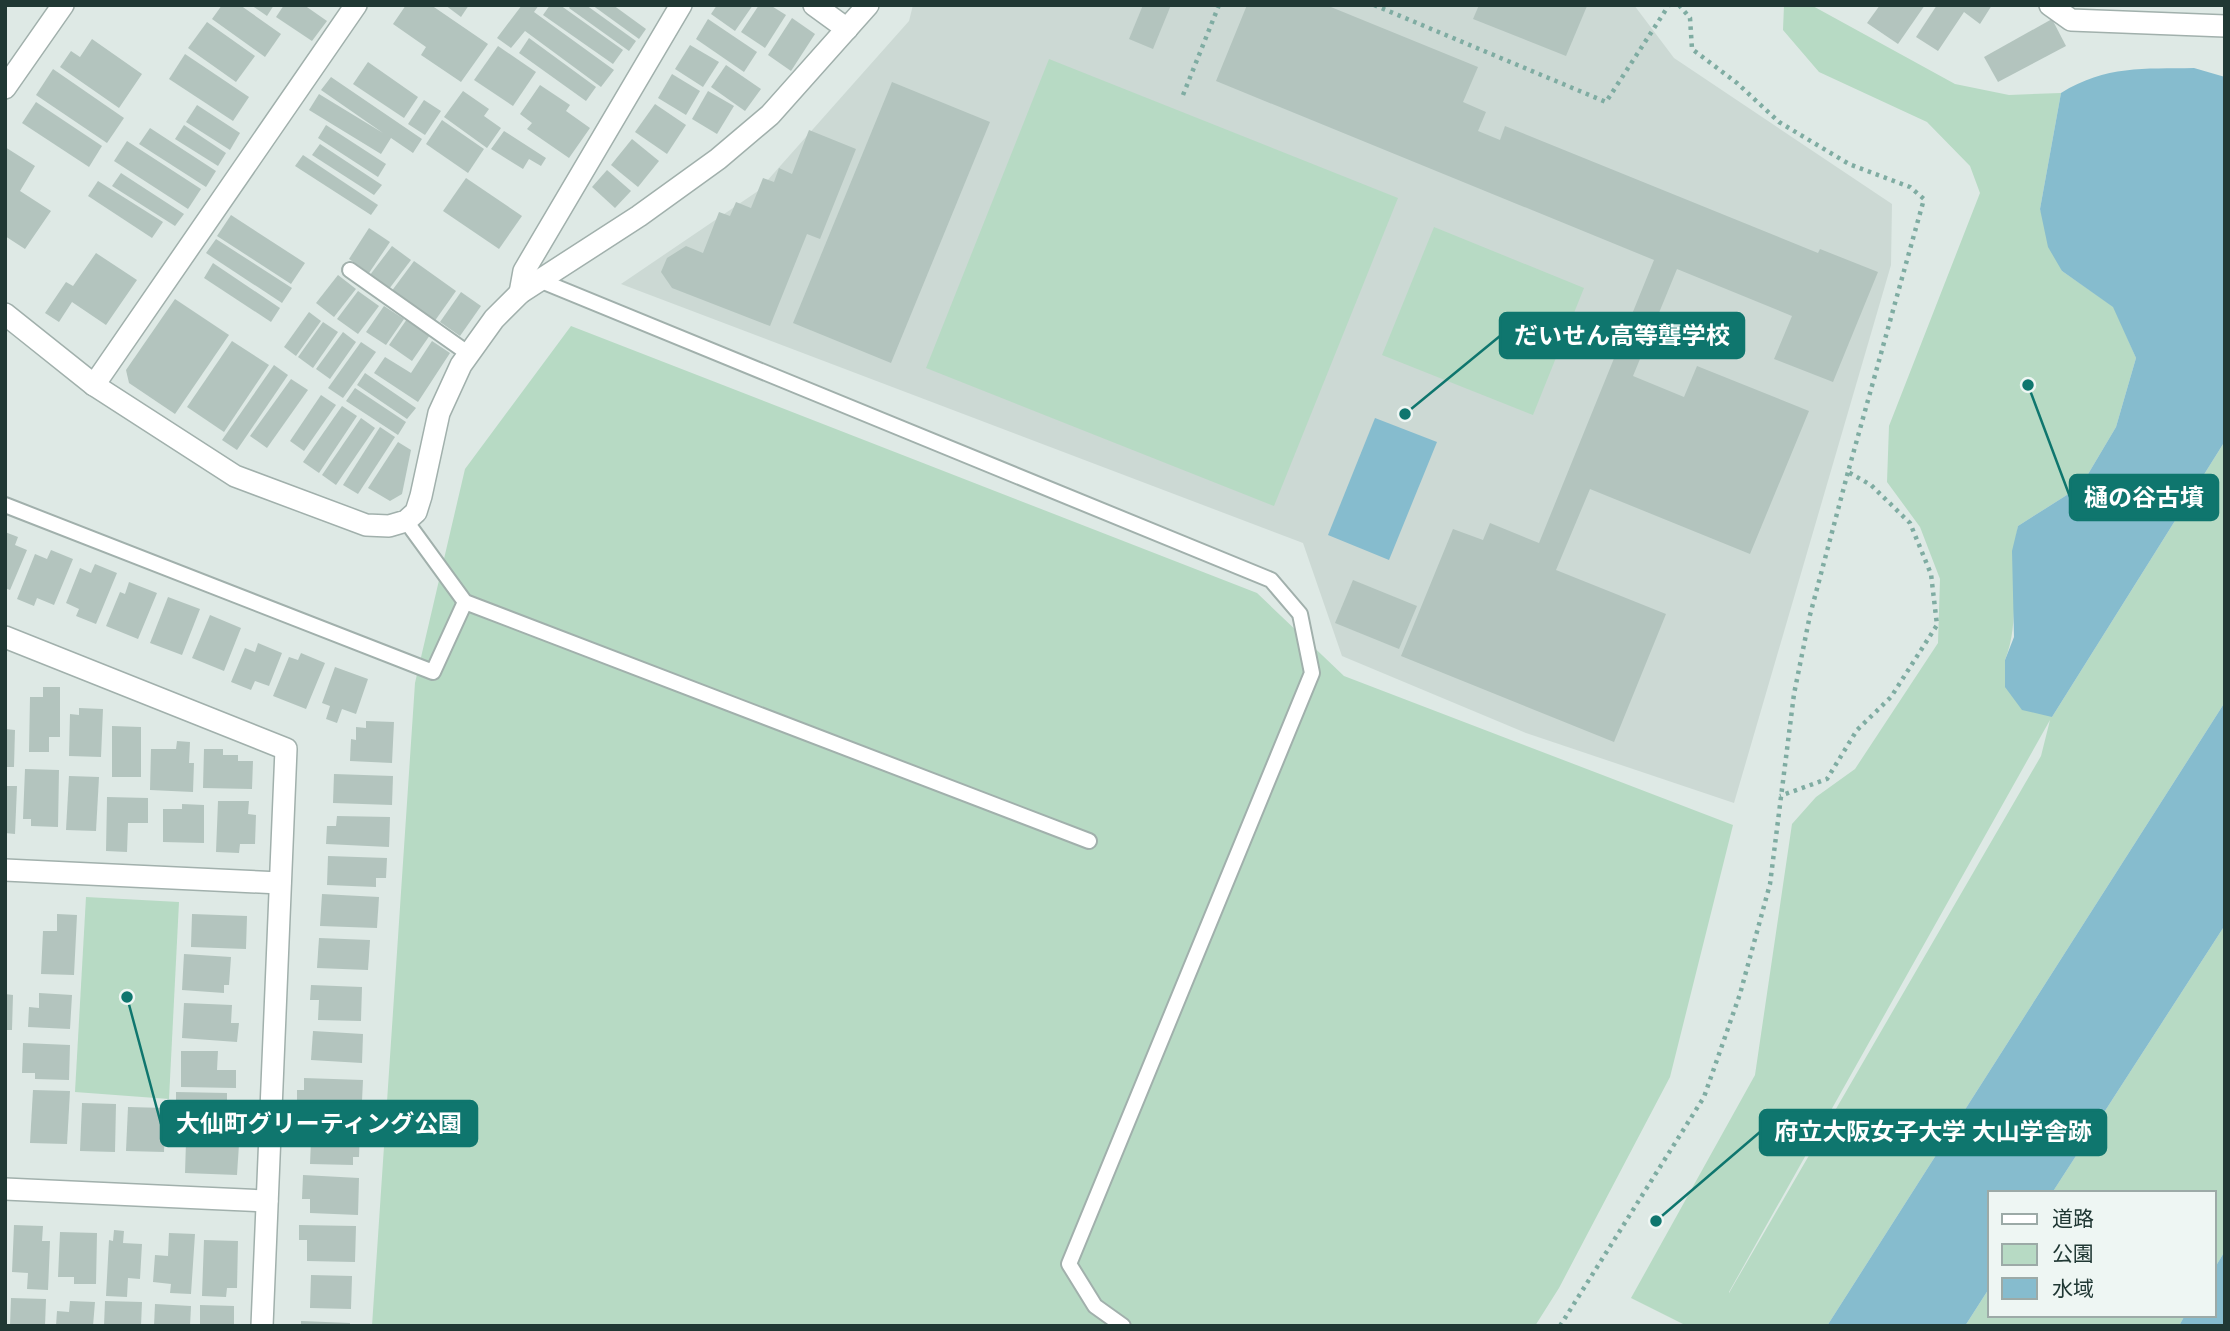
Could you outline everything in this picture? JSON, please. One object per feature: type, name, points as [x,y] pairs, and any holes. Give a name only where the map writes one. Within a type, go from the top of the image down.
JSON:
[{"type":"street","points":[[5,88],[63,5]]},
{"type":"street","points":[[94,385],[356,5]]},
{"type":"street","points":[[520,293],[524,271],[681,5]]},
{"type":"street","points":[[814,5],[847,29]]},
{"type":"street","points":[[5,314],[94,385],[235,476],[366,524],[389,526],[406,521],[416,512],[421,496],[439,413],[469,354],[494,319],[520,293],[639,216],[718,159],[770,115],[868,5]]},
{"type":"street","points":[[2050,5],[2071,20],[2194,15],[2225,26]]},
{"type":"street","points":[[5,637],[286,748],[262,1326]]},
{"type":"street","points":[[5,870],[280,883]]},
{"type":"street","points":[[5,1189],[267,1201]]},
{"type":"lane","points":[[350,270],[469,354]]},
{"type":"lane","points":[[539,280],[1271,580],[1300,614],[1312,673],[1069,1264],[1095,1307],[1123,1326]]},
{"type":"lane","points":[[5,505],[433,671],[465,602]]},
{"type":"lane","points":[[406,521],[465,602],[1089,841]]},
{"type":"path","points":[[1183,95],[1219,5]]},
{"type":"path","points":[[1374,5],[1606,102],[1669,5]]},
{"type":"path","points":[[1560,1326],[1704,1097],[1740,994],[1770,884],[1780,796],[1808,628],[1848,472],[1924,199],[1910,187],[1849,163],[1779,122],[1737,83],[1692,49],[1690,18],[1679,5]]},
{"type":"path","points":[[1780,796],[1827,779],[1857,730],[1891,697],[1937,625],[1931,574],[1910,523],[1871,485],[1848,472]]},
{"type":"shaded area","points":[[913,5],[1634,5],[1674,58],[1892,204],[1891,265],[1734,803],[1526,733],[1342,656],[1303,543],[621,284],[758,191],[909,21]]},
{"type":"green space","points":[[1784,5],[1811,5],[1955,84],[2009,95],[2061,93],[2040,209],[2062,271],[2114,307],[2136,358],[2116,427],[2081,486],[2018,526],[2014,560],[2013,628],[2005,660],[2052,717],[2225,441],[2225,702],[1827,1326],[1687,1326],[1631,1298],[1755,1075],[1792,824],[1816,797],[1855,769],[1938,643],[1940,579],[1920,527],[1887,482],[1889,426],[1980,193],[1970,166],[1927,122],[1819,72],[1783,30]],"holes":[[[2050,720],[2041,756],[1729,1293]]]},
{"type":"green space","points":[[1049,59],[1398,198],[1274,506],[926,368]]},
{"type":"green space","points":[[1434,227],[1584,288],[1533,415],[1382,355]]},
{"type":"green space","points":[[571,326],[1257,593],[1344,676],[1733,825],[1670,1077],[1559,1288],[1535,1326],[372,1326],[415,683],[465,469]]},
{"type":"green space","points":[[86,897],[179,902],[169,1099],[75,1092]]},
{"type":"green space","points":[[2225,925],[2225,1251],[2216,1266],[2216,1191],[2053,1191]]},
{"type":"green space","points":[[1988,1290],[1988,1317],[2184,1317],[2179,1326],[1965,1326]]},
{"type":"water","points":[[2194,68],[2225,77],[2225,441],[2052,717],[2022,710],[2005,687],[2005,660],[2014,637],[2012,551],[2018,526],[2081,486],[2116,427],[2136,358],[2113,307],[2062,271],[2048,247],[2040,209],[2061,93],[2094,77],[2110,73]]},
{"type":"water","points":[[1375,418],[1437,442],[1389,560],[1328,535]]},
{"type":"water","points":[[2225,702],[2225,925],[2053,1191],[1988,1191],[1988,1290],[1965,1326],[1827,1326]]},
{"type":"water","points":[[2225,1251],[2225,1326],[2179,1326],[2184,1317],[2216,1317],[2216,1266]]},
{"type":"building","points":[[222,5],[240,5],[281,34],[265,57],[212,19]]},
{"type":"building","points":[[251,5],[274,5],[267,16]]},
{"type":"building","points":[[284,5],[304,5],[327,21],[312,41],[276,17]]},
{"type":"building","points":[[406,5],[431,5],[488,44],[461,82],[421,55],[426,47],[393,24]]},
{"type":"building","points":[[445,5],[469,5],[461,17]]},
{"type":"building","points":[[522,5],[539,5],[534,12],[614,70],[601,87],[525,31],[511,48],[497,38]]},
{"type":"building","points":[[550,5],[560,5],[623,50],[613,64],[543,15]]},
{"type":"building","points":[[571,5],[586,5],[636,41],[629,51],[569,8]]},
{"type":"building","points":[[592,5],[613,5],[646,29],[639,39]]},
{"type":"building","points":[[717,5],[753,5],[735,31],[711,14]]},
{"type":"building","points":[[759,5],[770,5],[786,15],[765,48],[741,32]]},
{"type":"building","points":[[1143,5],[1171,5],[1153,49],[1129,39]]},
{"type":"building","points":[[1247,5],[1326,5],[1478,67],[1463,102],[1486,112],[1478,131],[1500,140],[1505,126],[1818,253],[1820,249],[1878,272],[1833,382],[1774,359],[1792,316],[1677,269],[1633,376],[1684,397],[1697,366],[1809,411],[1750,554],[1590,489],[1556,570],[1666,614],[1614,742],[1401,656],[1453,529],[1483,540],[1490,523],[1539,543],[1654,260],[1216,81]]},
{"type":"building","points":[[1479,5],[1587,6],[1566,56],[1473,19]]},
{"type":"building","points":[[1880,5],[1925,5],[1898,44],[1867,23]]},
{"type":"building","points":[[1937,5],[1992,5],[1980,24],[1964,12],[1938,51],[1916,37]]},
{"type":"building","points":[[792,18],[815,34],[791,71],[768,55]]},
{"type":"building","points":[[708,19],[757,52],[744,72],[696,39]]},
{"type":"building","points":[[2052,19],[2066,46],[1998,82],[1984,57]]},
{"type":"building","points":[[207,22],[255,56],[236,82],[188,48]]},
{"type":"building","points":[[529,38],[596,87],[586,101],[519,53]]},
{"type":"building","points":[[92,39],[142,74],[119,108],[60,67],[71,51],[80,57]]},
{"type":"building","points":[[690,45],[719,62],[703,87],[675,69]]},
{"type":"building","points":[[498,46],[536,72],[513,106],[474,80]]},
{"type":"building","points":[[185,54],[249,97],[233,121],[169,79]]},
{"type":"building","points":[[368,62],[418,97],[404,118],[353,84]]},
{"type":"building","points":[[726,65],[761,89],[745,111],[711,87]]},
{"type":"building","points":[[53,69],[124,118],[107,143],[36,95]]},
{"type":"building","points":[[672,74],[700,91],[686,115],[658,98]]},
{"type":"building","points":[[331,77],[422,139],[413,153],[391,138],[381,154],[309,110],[319,94],[383,133],[321,90]]},
{"type":"building","points":[[892,82],[990,122],[891,363],[793,323]]},
{"type":"building","points":[[540,85],[570,105],[566,111],[590,128],[569,158],[527,129],[532,123],[520,114]]},
{"type":"building","points":[[463,91],[489,109],[484,116],[501,128],[487,148],[444,117]]},
{"type":"building","points":[[708,91],[734,106],[717,134],[692,119]]},
{"type":"building","points":[[424,100],[441,111],[425,135],[408,124]]},
{"type":"building","points":[[36,102],[102,146],[89,167],[22,123]]},
{"type":"building","points":[[655,104],[686,125],[667,154],[635,132]]},
{"type":"building","points":[[197,105],[240,133],[230,150],[186,122]]},
{"type":"building","points":[[442,120],[484,149],[468,173],[426,144]]},
{"type":"building","points":[[184,125],[226,153],[218,166],[175,139]]},
{"type":"building","points":[[326,125],[386,164],[378,177],[318,138]]},
{"type":"building","points":[[150,128],[216,171],[206,187],[139,144]]},
{"type":"building","points":[[809,130],[856,149],[820,239],[807,234],[770,326],[672,288],[661,272],[667,258],[686,246],[703,253],[719,212],[730,216],[736,202],[751,208],[763,178],[774,182],[779,168],[792,174]]},
{"type":"building","points":[[504,131],[546,158],[541,166],[529,159],[523,169],[491,149]]},
{"type":"building","points":[[632,139],[659,161],[638,187],[611,165]]},
{"type":"building","points":[[127,141],[201,189],[188,209],[114,161]]},
{"type":"building","points":[[320,144],[382,185],[374,195],[312,155]]},
{"type":"building","points":[[5,147],[35,166],[20,191],[51,211],[25,249],[5,236]]},
{"type":"building","points":[[303,155],[378,205],[371,215],[295,166]]},
{"type":"building","points":[[607,170],[631,191],[615,208],[592,187]]},
{"type":"building","points":[[121,173],[184,214],[175,226],[112,186]]},
{"type":"building","points":[[466,178],[522,216],[499,249],[443,211]]},
{"type":"building","points":[[98,181],[163,222],[152,238],[88,196]]},
{"type":"building","points":[[231,215],[305,263],[291,284],[217,236]]},
{"type":"building","points":[[369,228],[390,242],[369,273],[349,259]]},
{"type":"building","points":[[216,239],[292,288],[282,303],[206,253]]},
{"type":"building","points":[[392,246],[411,260],[389,289],[370,275]]},
{"type":"building","points":[[96,253],[137,280],[106,325],[72,302],[59,322],[45,313],[66,282],[73,286]]},
{"type":"building","points":[[414,261],[456,291],[434,322],[391,292]]},
{"type":"building","points":[[213,263],[280,308],[271,322],[204,278]]},
{"type":"building","points":[[338,275],[356,289],[334,317],[316,303]]},
{"type":"building","points":[[358,291],[379,306],[358,334],[337,319]]},
{"type":"building","points":[[461,292],[481,306],[460,336],[440,322]]},
{"type":"building","points":[[175,299],[229,335],[175,414],[129,383],[126,370]]},
{"type":"building","points":[[384,306],[404,319],[386,345],[366,332]]},
{"type":"building","points":[[309,312],[321,321],[296,356],[284,347]]},
{"type":"building","points":[[407,319],[430,335],[412,361],[389,345]]},
{"type":"building","points":[[323,322],[338,332],[313,368],[298,357]]},
{"type":"building","points":[[343,332],[356,342],[330,379],[316,369]]},
{"type":"building","points":[[232,341],[269,365],[224,432],[187,407]]},
{"type":"building","points":[[432,341],[450,353],[418,402],[374,373],[385,357],[411,373]]},
{"type":"building","points":[[361,342],[376,352],[343,398],[328,388]]},
{"type":"building","points":[[274,365],[288,375],[237,450],[222,440]]},
{"type":"building","points":[[365,373],[416,408],[407,419],[357,385]]},
{"type":"building","points":[[291,379],[308,390],[267,448],[250,436]]},
{"type":"building","points":[[355,388],[406,422],[398,435],[346,401]]},
{"type":"building","points":[[321,395],[336,405],[304,451],[290,441]]},
{"type":"building","points":[[342,406],[357,416],[319,473],[303,462]]},
{"type":"building","points":[[361,418],[375,428],[336,485],[322,475]]},
{"type":"building","points":[[380,427],[395,437],[358,494],[343,485]]},
{"type":"building","points":[[398,442],[411,450],[402,494],[390,501],[368,488]]},
{"type":"building","points":[[5,532],[18,537],[15,545],[27,550],[10,590],[5,588]]},
{"type":"building","points":[[51,550],[73,559],[54,605],[37,598],[34,606],[17,599],[35,554],[47,559]]},
{"type":"building","points":[[95,564],[117,573],[96,624],[76,616],[79,609],[66,603],[80,568],[91,573]]},
{"type":"building","points":[[1353,580],[1417,606],[1399,649],[1335,623]]},
{"type":"building","points":[[129,582],[157,593],[138,639],[106,626],[120,592],[125,594]]},
{"type":"building","points":[[168,597],[200,609],[182,655],[150,643]]},
{"type":"building","points":[[210,615],[241,628],[224,671],[192,658]]},
{"type":"building","points":[[258,643],[282,653],[269,686],[255,681],[251,690],[231,682],[245,648],[255,652]]},
{"type":"building","points":[[301,653],[325,663],[306,709],[273,696],[289,657],[298,660]]},
{"type":"building","points":[[335,667],[368,679],[356,714],[342,709],[337,723],[326,719],[330,706],[322,703]]},
{"type":"building","points":[[43,687],[60,687],[60,737],[49,737],[49,752],[29,752],[30,697],[43,697]]},
{"type":"building","points":[[79,708],[103,709],[101,757],[69,756],[70,714],[79,715]]},
{"type":"building","points":[[366,721],[394,722],[392,763],[350,761],[351,739],[356,740],[356,727],[366,728]]},
{"type":"building","points":[[112,726],[141,727],[141,777],[112,777]]},
{"type":"building","points":[[5,729],[15,730],[14,767],[5,767]]},
{"type":"building","points":[[177,741],[190,742],[189,763],[194,763],[193,792],[150,790],[151,749],[176,749]]},
{"type":"building","points":[[204,749],[223,749],[223,755],[238,755],[238,761],[253,761],[252,789],[203,788]]},
{"type":"building","points":[[25,769],[59,770],[58,827],[31,826],[31,819],[23,819]]},
{"type":"building","points":[[334,774],[393,776],[392,805],[333,803]]},
{"type":"building","points":[[69,776],[99,777],[96,831],[66,830]]},
{"type":"building","points":[[5,786],[17,786],[15,834],[5,833]]},
{"type":"building","points":[[107,797],[148,798],[148,823],[128,823],[127,852],[106,851]]},
{"type":"building","points":[[218,801],[249,801],[248,814],[256,815],[255,844],[240,844],[239,853],[216,852]]},
{"type":"building","points":[[182,804],[204,805],[204,843],[163,842],[163,809],[182,809]]},
{"type":"building","points":[[337,816],[390,817],[389,847],[326,844],[327,826],[336,826]]},
{"type":"building","points":[[328,856],[387,858],[386,878],[376,878],[376,887],[327,885]]},
{"type":"building","points":[[322,894],[379,897],[377,928],[320,926]]},
{"type":"building","points":[[57,914],[77,915],[74,975],[41,974],[43,931],[57,931]]},
{"type":"building","points":[[192,914],[247,916],[246,949],[191,947]]},
{"type":"building","points":[[319,938],[370,940],[368,970],[317,968]]},
{"type":"building","points":[[184,954],[231,957],[229,985],[224,985],[224,993],[182,990]]},
{"type":"building","points":[[311,985],[362,987],[361,1021],[318,1020],[319,1000],[310,1000]]},
{"type":"building","points":[[39,993],[72,995],[70,1029],[28,1027],[29,1007],[39,1008]]},
{"type":"building","points":[[5,994],[13,995],[12,1030],[5,1030]]},
{"type":"building","points":[[184,1003],[232,1005],[231,1023],[239,1023],[237,1042],[182,1038]]},
{"type":"building","points":[[313,1031],[363,1034],[362,1063],[311,1060]]},
{"type":"building","points":[[23,1043],[70,1045],[69,1080],[35,1079],[35,1073],[22,1073]]},
{"type":"building","points":[[181,1051],[218,1051],[217,1070],[236,1070],[236,1088],[181,1087]]},
{"type":"building","points":[[304,1078],[363,1080],[362,1101],[350,1101],[349,1117],[314,1116],[314,1101],[297,1101],[297,1090],[304,1090]]},
{"type":"building","points":[[33,1090],[70,1091],[67,1144],[30,1143]]},
{"type":"building","points":[[176,1092],[227,1093],[227,1102],[240,1102],[240,1117],[212,1116],[212,1132],[176,1132]]},
{"type":"building","points":[[82,1103],[116,1104],[115,1152],[80,1151]]},
{"type":"building","points":[[128,1107],[166,1108],[164,1152],[126,1151]]},
{"type":"building","points":[[302,1128],[360,1130],[359,1157],[353,1157],[353,1165],[310,1164],[311,1141],[301,1141]]},
{"type":"building","points":[[186,1141],[239,1144],[237,1175],[185,1173]]},
{"type":"building","points":[[303,1175],[359,1178],[358,1215],[310,1213],[310,1199],[302,1199]]},
{"type":"building","points":[[14,1225],[43,1226],[42,1241],[50,1241],[48,1290],[27,1289],[28,1273],[12,1272]]},
{"type":"building","points":[[299,1225],[356,1226],[355,1262],[307,1261],[307,1240],[299,1240]]},
{"type":"building","points":[[114,1230],[124,1231],[123,1243],[142,1244],[140,1279],[128,1278],[127,1297],[106,1296],[109,1240],[113,1241]]},
{"type":"building","points":[[60,1232],[97,1233],[96,1284],[74,1284],[74,1277],[58,1277]]},
{"type":"building","points":[[169,1233],[195,1234],[191,1294],[170,1293],[171,1284],[153,1282],[155,1255],[168,1256]]},
{"type":"building","points":[[204,1240],[238,1241],[237,1288],[227,1288],[226,1297],[202,1296]]},
{"type":"building","points":[[311,1275],[352,1276],[351,1309],[310,1308]]},
{"type":"building","points":[[11,1298],[46,1299],[45,1326],[10,1326]]},
{"type":"building","points":[[70,1301],[95,1302],[93,1326],[56,1326],[57,1311],[69,1312]]},
{"type":"building","points":[[105,1301],[142,1302],[141,1326],[104,1326]]},
{"type":"building","points":[[155,1304],[191,1306],[190,1326],[154,1326]]},
{"type":"building","points":[[200,1305],[234,1306],[234,1326],[200,1326]]},
{"type":"building","points":[[301,1321],[350,1323],[350,1326],[301,1326]]},
{"type":"place","name":"樋の谷古墳","points":[[2028,385]]},
{"type":"place","name":"だいせん高等聾学校","points":[[1405,414]]},
{"type":"place","name":"大仙町グリーティング公園","points":[[127,997]]},
{"type":"place","name":"府立大阪女子大学 大山学舎跡","points":[[1656,1221]]}]
